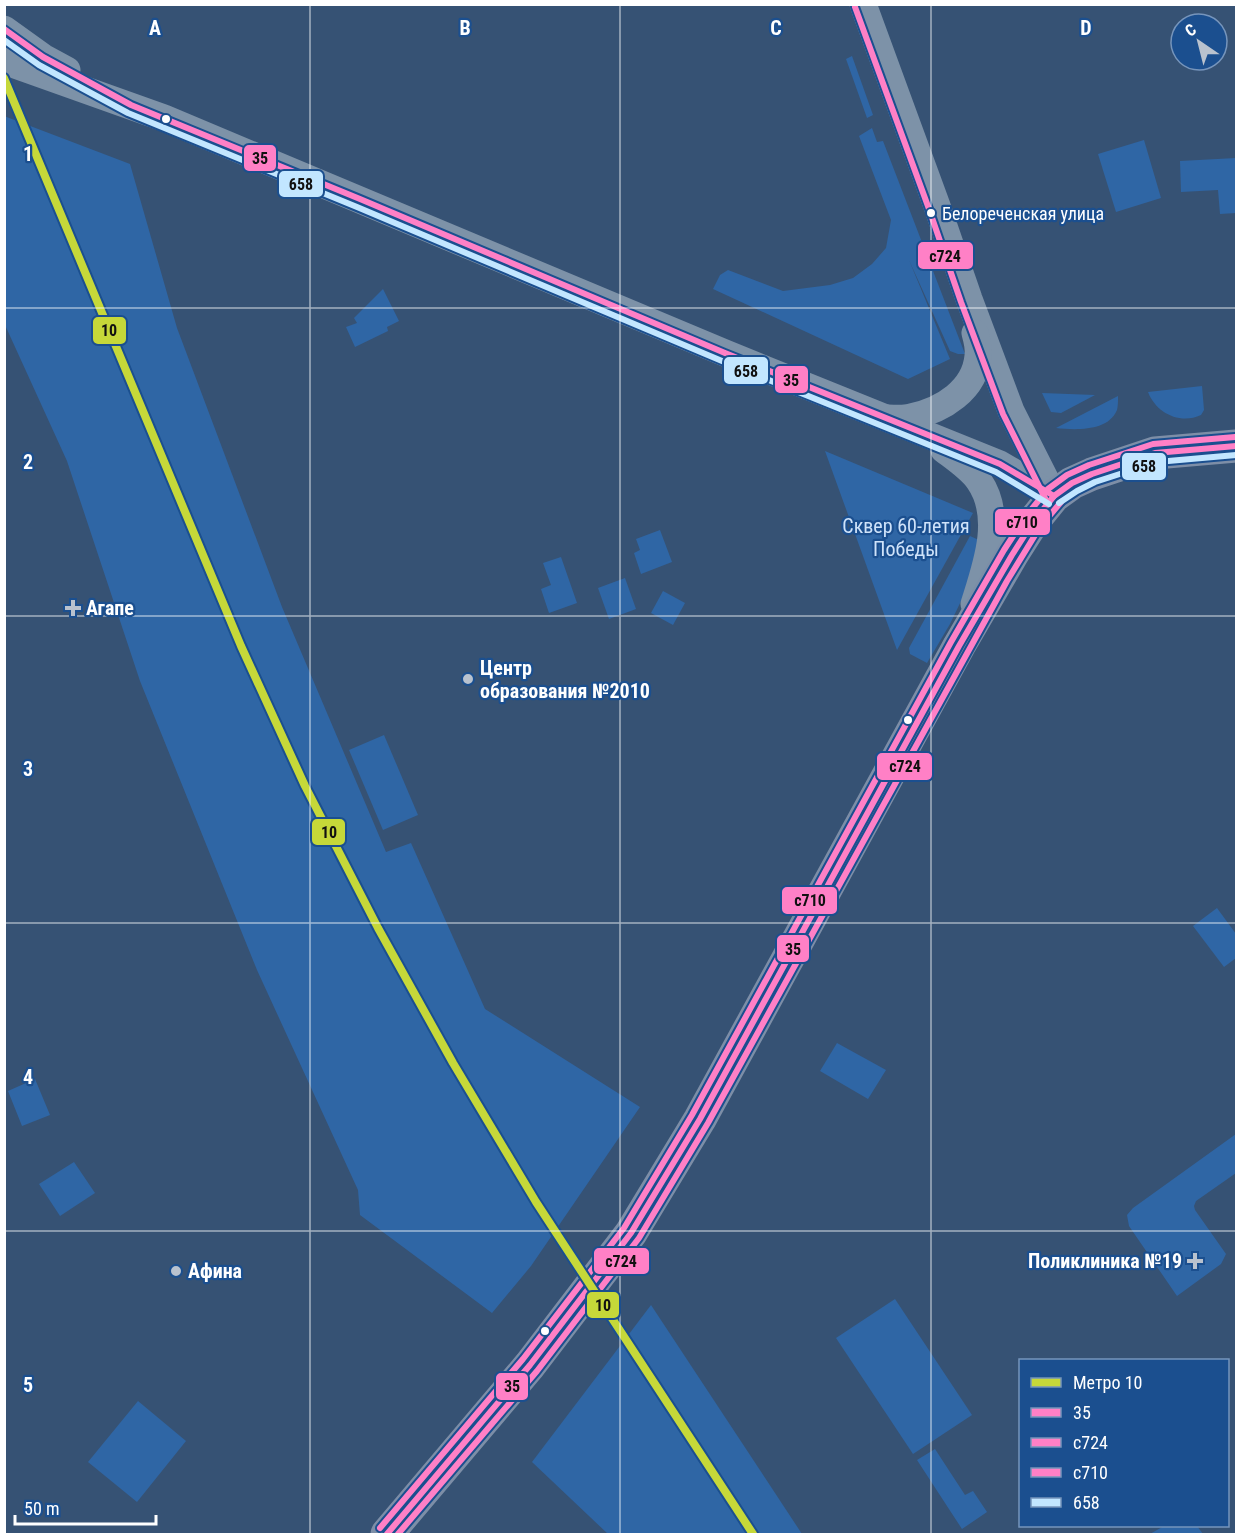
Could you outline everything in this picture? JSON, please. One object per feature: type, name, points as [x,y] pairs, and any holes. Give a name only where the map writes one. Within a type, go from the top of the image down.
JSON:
[{"type":"main road","points":[[387,1534],[530,1365],[632,1233],[700,1119],[959,646],[1033,522],[1054,496],[1072,483],[1092,474],[1155,453],[1236,446]]},
{"type":"street","points":[[863,4],[1011,411],[1054,496]]},
{"type":"street","points":[[4,29],[43,57],[131,105]]},
{"type":"street","points":[[4,61],[131,105],[725,353],[1000,464],[1054,496]]},
{"type":"street","points":[[887,418],[910,418],[936,409],[954,399],[968,386],[976,370],[979,353],[969,299]]},
{"type":"street","points":[[916,430],[978,478],[985,491],[990,510],[992,528],[986,567],[959,646]]},
{"type":"green space","points":[[852,56],[873,115],[867,118],[846,59]]},
{"type":"green space","points":[[4,116],[130,164],[177,328],[282,607],[386,852],[411,843],[485,1009],[640,1107],[531,1266],[492,1313],[360,1215],[358,1190],[257,970],[140,681],[67,461],[5,325]]},
{"type":"green space","points":[[872,128],[877,142],[883,141],[965,354],[950,351],[909,260],[950,359],[908,379],[713,289],[720,275],[728,270],[783,291],[830,285],[853,278],[872,264],[886,248],[891,220],[859,136]]},
{"type":"green space","points":[[1144,140],[1161,198],[1116,212],[1098,154]]},
{"type":"green space","points":[[1236,158],[1236,213],[1220,214],[1218,190],[1181,192],[1180,161]]},
{"type":"green space","points":[[383,289],[399,321],[387,327],[388,331],[355,347],[346,327],[357,323],[354,318]]},
{"type":"green space","points":[[1202,386],[1204,410],[1201,415],[1185,419],[1163,411],[1148,392]]},
{"type":"green space","points":[[1042,393],[1095,395],[1061,413],[1051,412]]},
{"type":"green space","points":[[1118,396],[1117,410],[1106,422],[1090,428],[1056,428]]},
{"type":"green space","name":"Сквер 60-летия Победы","points":[[825,451],[973,513],[897,650]]},
{"type":"green space","points":[[660,530],[672,562],[641,574],[634,553],[640,550],[636,539]]},
{"type":"green space","points":[[970,536],[981,541],[962,599],[927,663],[910,654],[909,648]]},
{"type":"green space","points":[[561,557],[577,603],[549,613],[541,589],[551,585],[543,563]]},
{"type":"green space","points":[[625,578],[636,609],[609,619],[598,588]]},
{"type":"green space","points":[[663,591],[685,603],[673,625],[651,613]]},
{"type":"green space","points":[[384,735],[418,815],[383,830],[349,750]]},
{"type":"green space","points":[[1217,908],[1236,934],[1236,958],[1224,967],[1193,926]]},
{"type":"green space","points":[[837,1043],[886,1070],[868,1099],[820,1071]]},
{"type":"green space","points":[[35,1079],[50,1115],[22,1126],[8,1091]]},
{"type":"green space","points":[[1236,1134],[1236,1173],[1196,1201],[1194,1206],[1226,1254],[1221,1264],[1177,1296],[1129,1226],[1127,1215],[1133,1208]]},
{"type":"green space","points":[[74,1162],[95,1193],[60,1216],[39,1184]]},
{"type":"green space","points":[[895,1299],[972,1415],[913,1454],[836,1338]]},
{"type":"green space","points":[[651,1305],[802,1534],[608,1534],[532,1462]]},
{"type":"green space","points":[[138,1401],[186,1441],[137,1502],[88,1462]]},
{"type":"green space","points":[[935,1449],[965,1495],[973,1491],[987,1512],[962,1529],[917,1460]]},
{"type":"green space","points":[[1162,1527],[1198,1527],[1203,1534],[1150,1534]]},
{"type":"metro line","name":"10","points":[[4,78],[241,646],[305,786],[378,928],[453,1063],[536,1202],[753,1534]]},
{"type":"transit line","name":"с724","points":[[855,7],[1003,414],[1046,500]]},
{"type":"transit line","name":"35","points":[[4,29],[43,57],[131,105],[725,353],[1000,464],[1054,496]]},
{"type":"transit line","name":"658","points":[[4,40],[39,65],[128,113],[722,361],[996,472],[1049,504]]},
{"type":"transit line","name":"с710","points":[[380,1528],[523,1359],[624,1228],[692,1115],[951,642],[1026,516],[1048,489],[1067,475],[1089,465],[1153,444],[1235,437]]},
{"type":"transit line","name":"35","points":[[387,1534],[530,1365],[631,1233],[700,1119],[959,646],[1033,522],[1054,496],[1072,483],[1092,474],[1155,453],[1236,446]]},
{"type":"transit line","name":"658","points":[[1059,503],[1095,482],[1157,462],[1236,455]]},
{"type":"transit line","name":"с724","points":[[398,1534],[537,1371],[639,1238],[708,1123],[1007,581],[1040,527],[1061,502]]},
{"type":"place","name":"Белореченская улица","points":[[931,213]]},
{"type":"place","name":"Агапе","points":[[73,608]]},
{"type":"place","name":"Центр образования №2010","points":[[468,679]]},
{"type":"place","name":"Поликлиника №19","points":[[1195,1261]]},
{"type":"place","name":"Афина","points":[[176,1271]]}]
